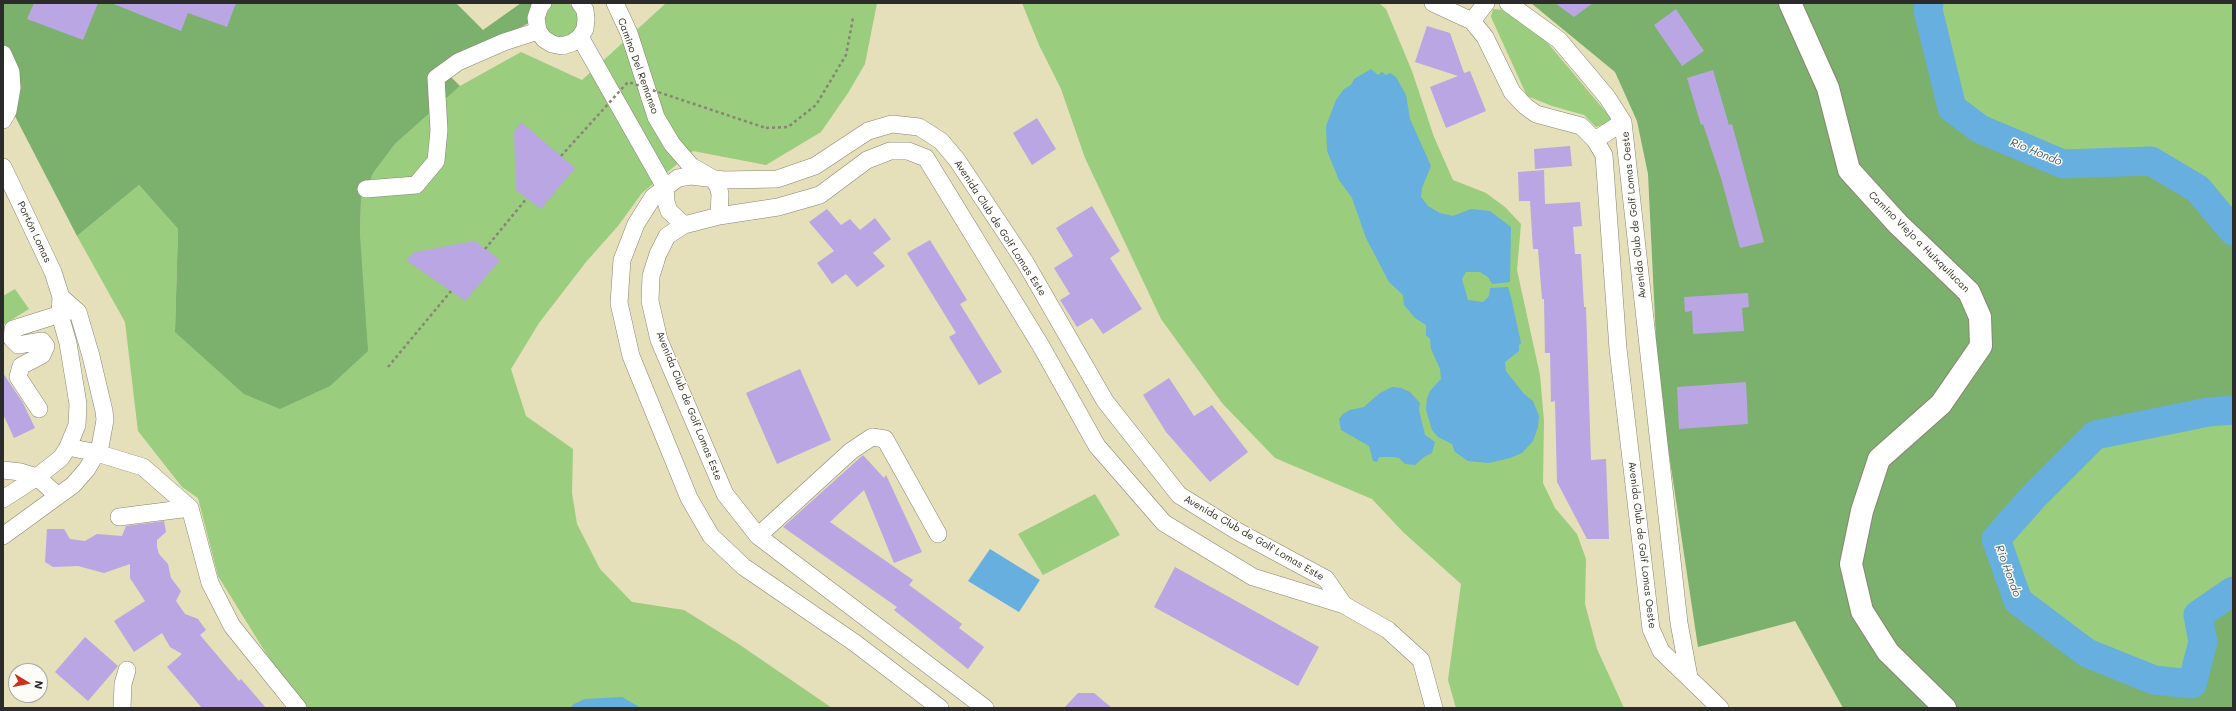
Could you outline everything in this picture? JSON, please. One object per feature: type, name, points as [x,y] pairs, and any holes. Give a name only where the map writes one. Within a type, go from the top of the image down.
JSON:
[{"type":"main road","name":"Camino Viejo a Huixquilucan","points":[[1790,3],[1828,88],[1849,170],[1898,224],[1970,292],[1980,317],[1981,346],[1941,404],[1879,459],[1862,511],[1851,564],[1862,611],[1888,652],[1945,708]]},
{"type":"street","points":[[543,3],[536,18],[538,31],[544,39],[552,44],[562,46],[572,43],[580,37],[585,29],[585,10],[580,3]]},
{"type":"street","name":"Camino Del Remanso","points":[[615,3],[629,33],[656,117],[672,144],[691,166],[712,178]]},
{"type":"street","name":"Avenida Club de Golf Lomas Oeste","points":[[1433,3],[1472,21],[1485,37],[1512,92],[1525,106],[1536,114],[1581,126],[1595,140],[1604,155],[1618,349],[1652,629],[1661,651],[1689,677]]},
{"type":"street","points":[[1472,21],[1486,3]]},
{"type":"street","name":"Avenida Club de Golf Lomas Oeste","points":[[1508,3],[1559,40],[1607,97],[1623,122],[1679,623],[1689,677]]},
{"type":"street","points":[[366,189],[416,185],[436,160],[439,130],[436,78],[458,62],[504,42],[538,31]]},
{"type":"street","points":[[580,37],[665,187],[666,202],[669,211],[684,225]]},
{"type":"street","points":[[3,54],[11,72],[12,88],[8,111],[3,120]]},
{"type":"street","points":[[1595,140],[1623,122]]},
{"type":"street","name":"Avenida Club de Golf Lomas Este","points":[[940,708],[855,643],[744,567],[711,536],[690,498],[631,356],[619,303],[622,260],[636,224],[653,197],[678,178],[691,176],[712,178],[777,179],[814,166],[868,131],[892,124],[919,128],[941,141],[957,160],[1025,262],[1106,401],[1179,495],[1237,531],[1326,579],[1344,605]]},
{"type":"street","name":"Avenida Club de Golf Lomas Este","points":[[986,708],[758,536],[725,494],[660,340],[650,301],[651,276],[658,254],[668,236],[684,225],[719,216],[778,207],[820,195],[867,160],[890,151],[908,151],[926,158],[1041,346],[1097,446],[1164,523],[1253,577],[1344,605]]},
{"type":"street","name":"Portón Lomas","points":[[3,167],[53,272],[62,297],[60,315]]},
{"type":"street","points":[[712,178],[718,186],[720,194],[719,216]]},
{"type":"street","points":[[3,536],[73,485],[87,469],[100,447],[104,420],[91,356],[76,308],[62,297]]},
{"type":"street","points":[[39,409],[18,377],[21,366],[42,355],[46,346],[42,341],[18,345],[12,339],[13,329],[60,315],[76,308]]},
{"type":"street","points":[[3,499],[37,477],[61,458],[68,447],[77,425],[77,389],[68,343],[60,315]]},
{"type":"street","points":[[78,415],[104,420]]},
{"type":"street","points":[[758,536],[851,451],[872,436],[885,439],[938,534]]},
{"type":"street","points":[[68,447],[97,453],[143,467],[190,508],[210,583],[232,626],[298,708]]},
{"type":"street","points":[[3,470],[22,472],[37,477],[58,496]]},
{"type":"street","points":[[119,517],[190,508]]},
{"type":"street","points":[[1344,605],[1388,630],[1421,660],[1434,708]]},
{"type":"street","points":[[122,708],[123,684],[127,670]]},
{"type":"street","points":[[1689,677],[1720,708]]},
{"type":"path","points":[[561,156],[628,82],[766,128],[788,126],[816,105],[846,54],[853,18]]},
{"type":"path","points":[[485,249],[527,198]]},
{"type":"path","points":[[388,366],[451,291]]},
{"type":"green space","points":[[565,2],[574,7],[578,13],[578,27],[574,33],[565,38],[557,38],[548,33],[544,27],[543,16],[548,7],[554,3]]},
{"type":"green space","points":[[3,3],[456,3],[483,30],[521,3],[541,3],[535,20],[441,67],[460,86],[395,144],[374,172],[361,198],[360,236],[368,351],[330,386],[280,409],[244,394],[175,332],[178,229],[139,185],[77,236],[3,93]]},
{"type":"green space","points":[[666,3],[877,3],[865,64],[848,93],[821,132],[766,165],[693,151],[642,193],[618,226],[586,262],[539,323],[511,369],[526,416],[573,449],[572,493],[577,524],[600,569],[632,602],[684,610],[740,645],[832,708],[307,708],[269,658],[218,576],[198,498],[182,487],[138,431],[125,322],[77,236],[139,185],[178,229],[175,332],[360,236],[361,198],[374,172],[395,144],[460,86],[521,52],[582,80]]},
{"type":"green space","points":[[1022,3],[1379,3],[1386,9],[1412,71],[1434,137],[1453,180],[1486,193],[1505,207],[1521,224],[1517,270],[1540,375],[1544,421],[1543,483],[1555,508],[1577,534],[1586,559],[1585,604],[1597,649],[1624,708],[1456,708],[1448,680],[1461,584],[1403,532],[1372,499],[1275,458],[1222,403],[1161,319],[1085,158],[1061,89],[1039,45]]},
{"type":"green space","points":[[1531,3],[1939,3],[1938,10],[1961,103],[1985,121],[2019,138],[2065,155],[2153,152],[2204,182],[2233,216],[2233,419],[2210,421],[2100,443],[2043,501],[2007,541],[2026,596],[2092,645],[2156,671],[2184,674],[2194,641],[2188,610],[2233,580],[2233,708],[1843,708],[1795,621],[1698,647],[1658,381],[1648,174],[1637,121],[1615,72]]},
{"type":"green space","points":[[1939,3],[2233,3],[2233,216],[2204,182],[2099,153],[2065,155],[2019,138],[1985,121],[1961,103],[1938,10]]},
{"type":"green space","points":[[1493,9],[1504,10],[1546,41],[1611,118],[1611,122],[1596,127],[1584,115],[1552,106],[1527,96],[1491,17]]},
{"type":"green space","points":[[15,289],[29,309],[3,325],[3,296]]},
{"type":"green space","points":[[2233,419],[2233,580],[2188,610],[2194,641],[2184,674],[2156,671],[2092,645],[2026,596],[2007,541],[2043,501],[2100,443],[2210,421]]},
{"type":"green space","points":[[1095,494],[1120,535],[1043,575],[1018,534]]},
{"type":"water","points":[[1371,69],[1378,75],[1382,72],[1386,75],[1390,73],[1396,77],[1406,95],[1410,119],[1431,166],[1422,188],[1421,197],[1428,206],[1440,213],[1453,216],[1471,209],[1490,211],[1511,227],[1510,282],[1492,284],[1488,277],[1480,272],[1466,272],[1462,279],[1468,300],[1483,302],[1489,296],[1490,288],[1508,287],[1511,297],[1521,343],[1519,345],[1519,351],[1505,362],[1506,371],[1524,394],[1533,401],[1539,416],[1538,427],[1533,441],[1522,453],[1510,458],[1489,463],[1468,461],[1455,452],[1452,444],[1438,437],[1432,430],[1426,410],[1427,398],[1430,391],[1441,379],[1440,369],[1431,349],[1430,339],[1426,335],[1426,325],[1415,318],[1404,305],[1403,295],[1389,282],[1366,238],[1352,198],[1339,180],[1327,151],[1326,126],[1336,100],[1344,89],[1351,85],[1354,79]]},
{"type":"water","points":[[1392,387],[1401,388],[1410,392],[1420,403],[1419,410],[1425,435],[1435,442],[1432,453],[1424,457],[1415,465],[1405,464],[1399,458],[1394,457],[1379,457],[1377,462],[1373,461],[1369,446],[1341,430],[1339,419],[1343,414],[1350,410],[1364,407],[1380,393]]},
{"type":"water","points":[[990,549],[1040,580],[1019,612],[968,581]]},
{"type":"water","points":[[622,697],[641,708],[570,708],[574,704],[585,699]]},
{"type":"building","points":[[34,3],[98,3],[83,40],[27,19]]},
{"type":"building","points":[[111,3],[236,3],[227,27],[188,13],[181,31]]},
{"type":"building","points":[[1555,3],[1593,3],[1574,17]]},
{"type":"building","points":[[1676,9],[1704,51],[1682,66],[1654,25]]},
{"type":"building","points":[[1427,26],[1450,33],[1464,73],[1470,71],[1486,111],[1446,128],[1430,87],[1458,76],[1415,62]]},
{"type":"building","points":[[1713,70],[1729,125],[1732,124],[1764,242],[1740,248],[1721,178],[1703,124],[1701,125],[1687,78]]},
{"type":"building","points":[[1037,118],[1056,149],[1032,165],[1013,133]]},
{"type":"building","points":[[521,122],[575,168],[541,209],[516,190],[514,132]]},
{"type":"building","points":[[1570,146],[1572,166],[1535,169],[1534,149]]},
{"type":"building","points":[[1544,170],[1545,204],[1580,202],[1582,226],[1573,227],[1575,254],[1581,254],[1584,307],[1586,307],[1591,460],[1606,459],[1609,539],[1587,539],[1557,482],[1555,401],[1551,402],[1550,353],[1545,353],[1544,299],[1542,299],[1538,249],[1533,249],[1530,201],[1519,201],[1518,172]]},
{"type":"building","points":[[1092,206],[1120,251],[1110,258],[1142,309],[1103,334],[1092,318],[1077,327],[1060,300],[1070,294],[1054,268],[1073,256],[1056,228]]},
{"type":"building","points":[[827,209],[841,225],[850,219],[860,230],[875,218],[891,239],[873,253],[885,266],[857,287],[846,274],[832,284],[817,263],[834,251],[809,222]]},
{"type":"building","points":[[930,240],[967,300],[960,304],[1002,372],[979,385],[949,337],[956,333],[907,253]]},
{"type":"building","points":[[475,241],[500,260],[465,301],[406,260],[415,252]]},
{"type":"building","points":[[1748,293],[1749,307],[1742,308],[1744,331],[1693,334],[1692,311],[1685,312],[1684,297]]},
{"type":"building","points":[[800,369],[831,440],[777,464],[746,393]]},
{"type":"building","points":[[3,373],[23,403],[35,428],[14,438],[3,414]]},
{"type":"building","points":[[1169,378],[1194,416],[1212,405],[1248,452],[1210,482],[1166,432],[1143,395]]},
{"type":"building","points":[[1746,382],[1748,424],[1679,429],[1677,387]]},
{"type":"building","points":[[863,455],[884,478],[886,475],[922,552],[894,563],[864,490],[830,522],[913,580],[909,585],[962,624],[959,628],[984,647],[968,669],[894,610],[897,607],[783,527]]},
{"type":"building","points":[[164,521],[166,532],[157,540],[157,547],[159,554],[168,564],[171,578],[181,591],[176,601],[185,614],[198,619],[206,630],[200,635],[239,681],[241,679],[266,708],[202,708],[167,667],[182,654],[170,647],[162,633],[134,652],[114,621],[145,601],[130,578],[130,564],[104,573],[78,566],[53,567],[45,562],[47,529],[64,529],[70,539],[85,541],[97,534],[122,536],[126,526]]},
{"type":"building","points":[[1175,567],[1319,647],[1298,686],[1154,607]]},
{"type":"building","points":[[85,637],[118,666],[88,701],[55,672]]},
{"type":"building","points":[[1078,693],[1094,693],[1112,708],[1064,708]]},
{"type":"waterway","name":"Rio Hondo","points":[[1929,3],[1928,10],[1952,108],[1980,129],[2063,164],[2151,161],[2198,189],[2233,231]]},
{"type":"waterway","name":"Rio Hondo","points":[[2233,410],[2208,412],[2095,435],[2035,495],[1996,539],[2018,601],[2087,653],[2154,680],[2192,684],[2203,642],[2198,615],[2233,591]]}]
